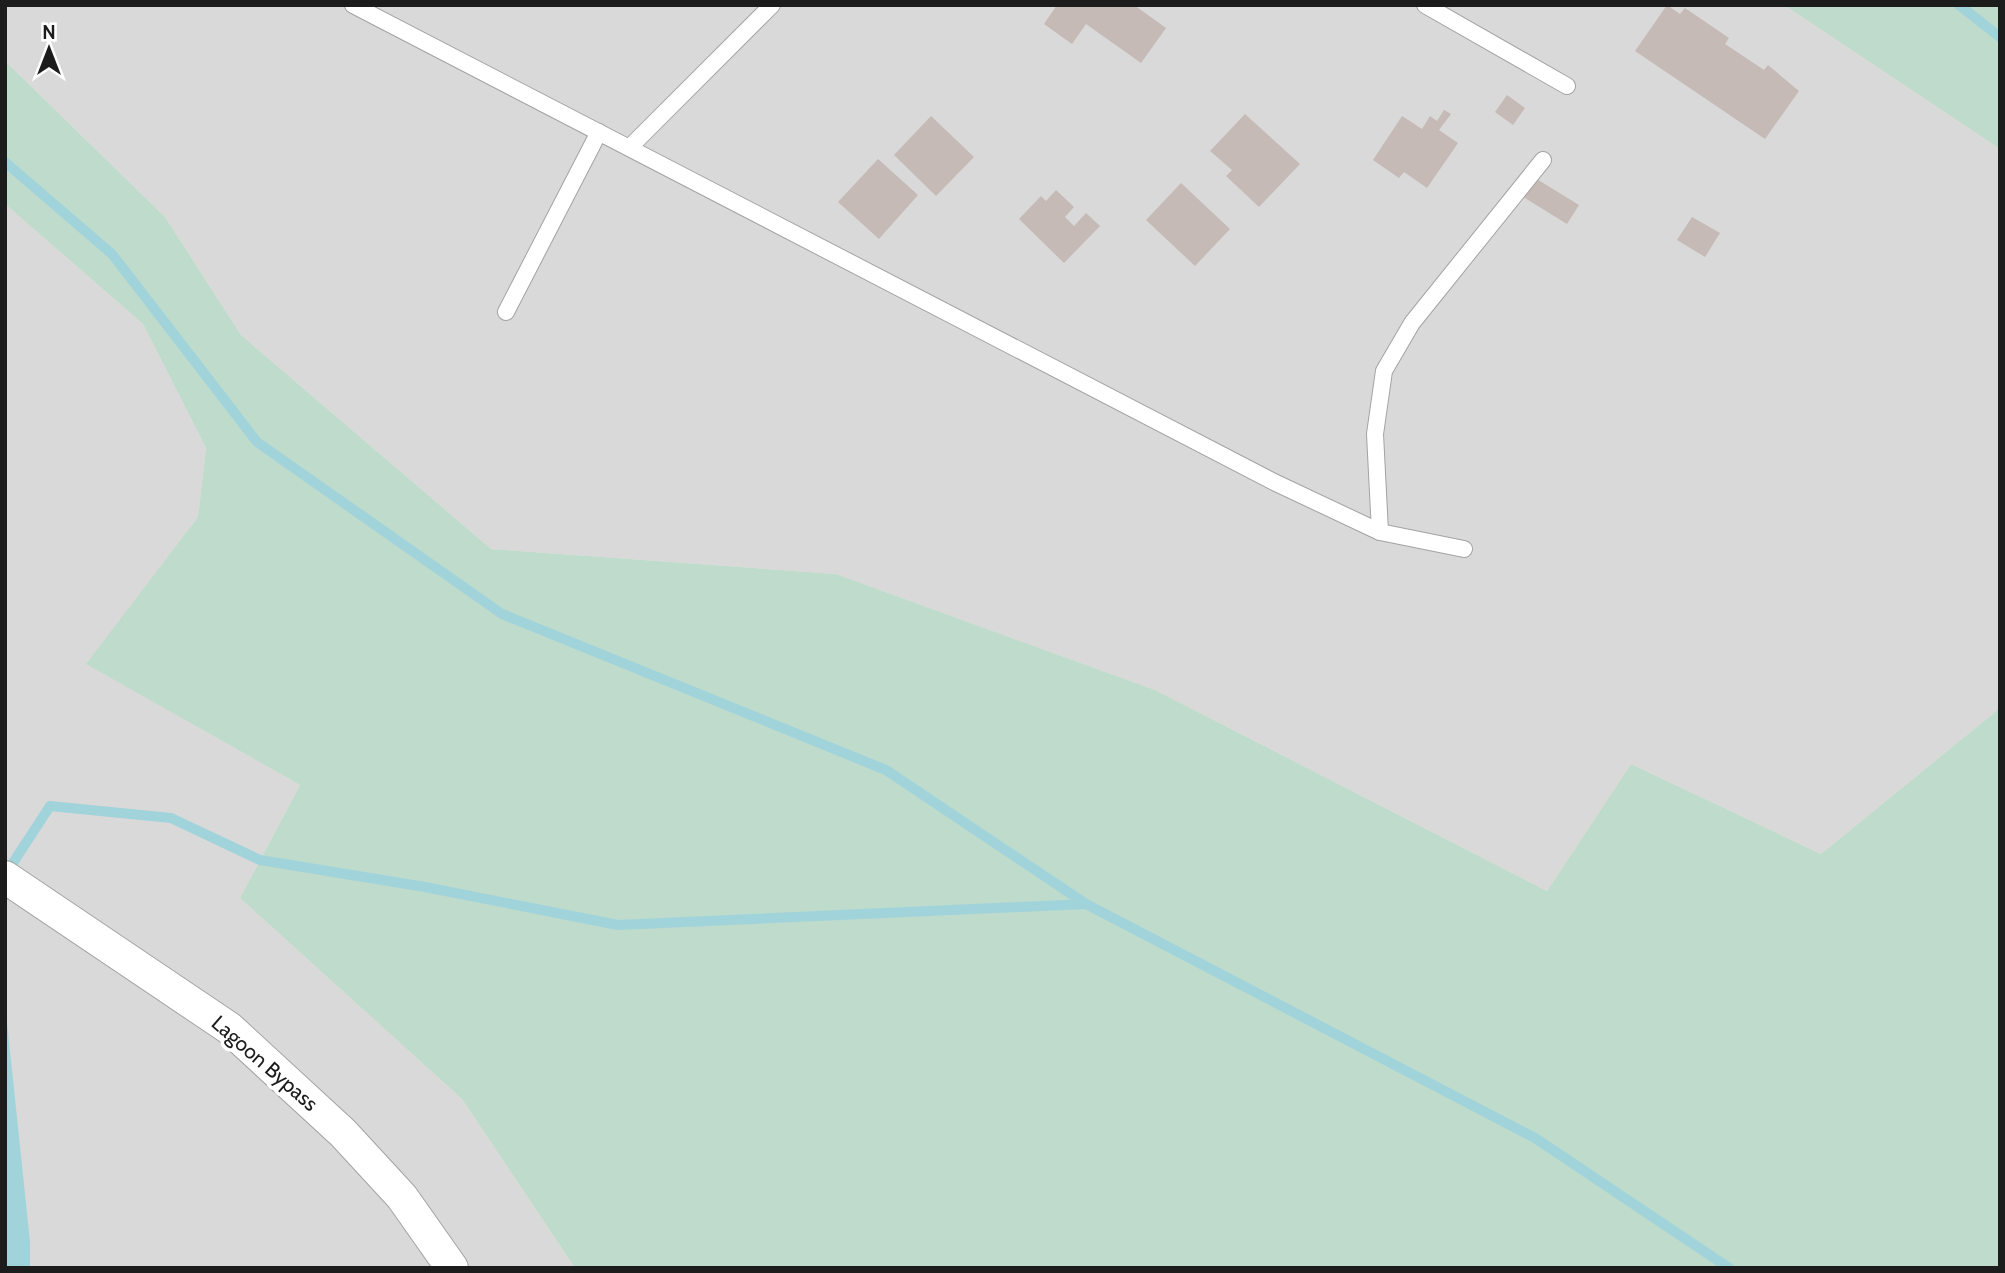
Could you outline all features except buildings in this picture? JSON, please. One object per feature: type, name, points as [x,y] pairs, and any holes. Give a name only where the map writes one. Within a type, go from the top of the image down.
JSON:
[{"type":"street","name":"Lagoon Bypass","points":[[5,877],[229,1027],[343,1133],[402,1197],[452,1268]]},
{"type":"lane","points":[[353,5],[1276,483],[1380,532],[1464,549]]},
{"type":"lane","points":[[631,147],[772,5]]},
{"type":"lane","points":[[1425,5],[1566,86]]},
{"type":"lane","points":[[506,312],[599,132]]},
{"type":"lane","points":[[1380,532],[1375,434],[1384,372],[1412,323],[1543,160]]},
{"type":"shaded area","points":[[5,5],[1784,5],[2000,149],[2000,708],[1821,854],[1631,764],[1547,891],[1155,690],[836,574],[491,549],[241,335],[165,217],[5,61]]},
{"type":"shaded area","points":[[5,204],[143,324],[206,448],[198,517],[87,664],[300,785],[240,898],[462,1099],[575,1268],[30,1268],[5,1003]]},
{"type":"green space","points":[[1784,5],[2000,5],[2000,149]]},
{"type":"green space","points":[[5,61],[165,217],[241,335],[491,549],[836,574],[1155,690],[1547,891],[1631,764],[1821,854],[2000,708],[2000,1268],[575,1268],[462,1099],[240,898],[300,785],[86,664],[198,517],[206,448],[143,324],[5,204]]},
{"type":"water","points":[[5,1003],[30,1242],[30,1268],[5,1268]]},
{"type":"waterway","points":[[1959,5],[2000,37]]},
{"type":"waterway","points":[[5,162],[112,254],[257,442],[502,614],[886,770],[1086,904]]},
{"type":"waterway","points":[[7,872],[50,806],[171,818],[260,860],[425,887],[618,925],[1086,904],[1535,1138],[1729,1268]]}]
